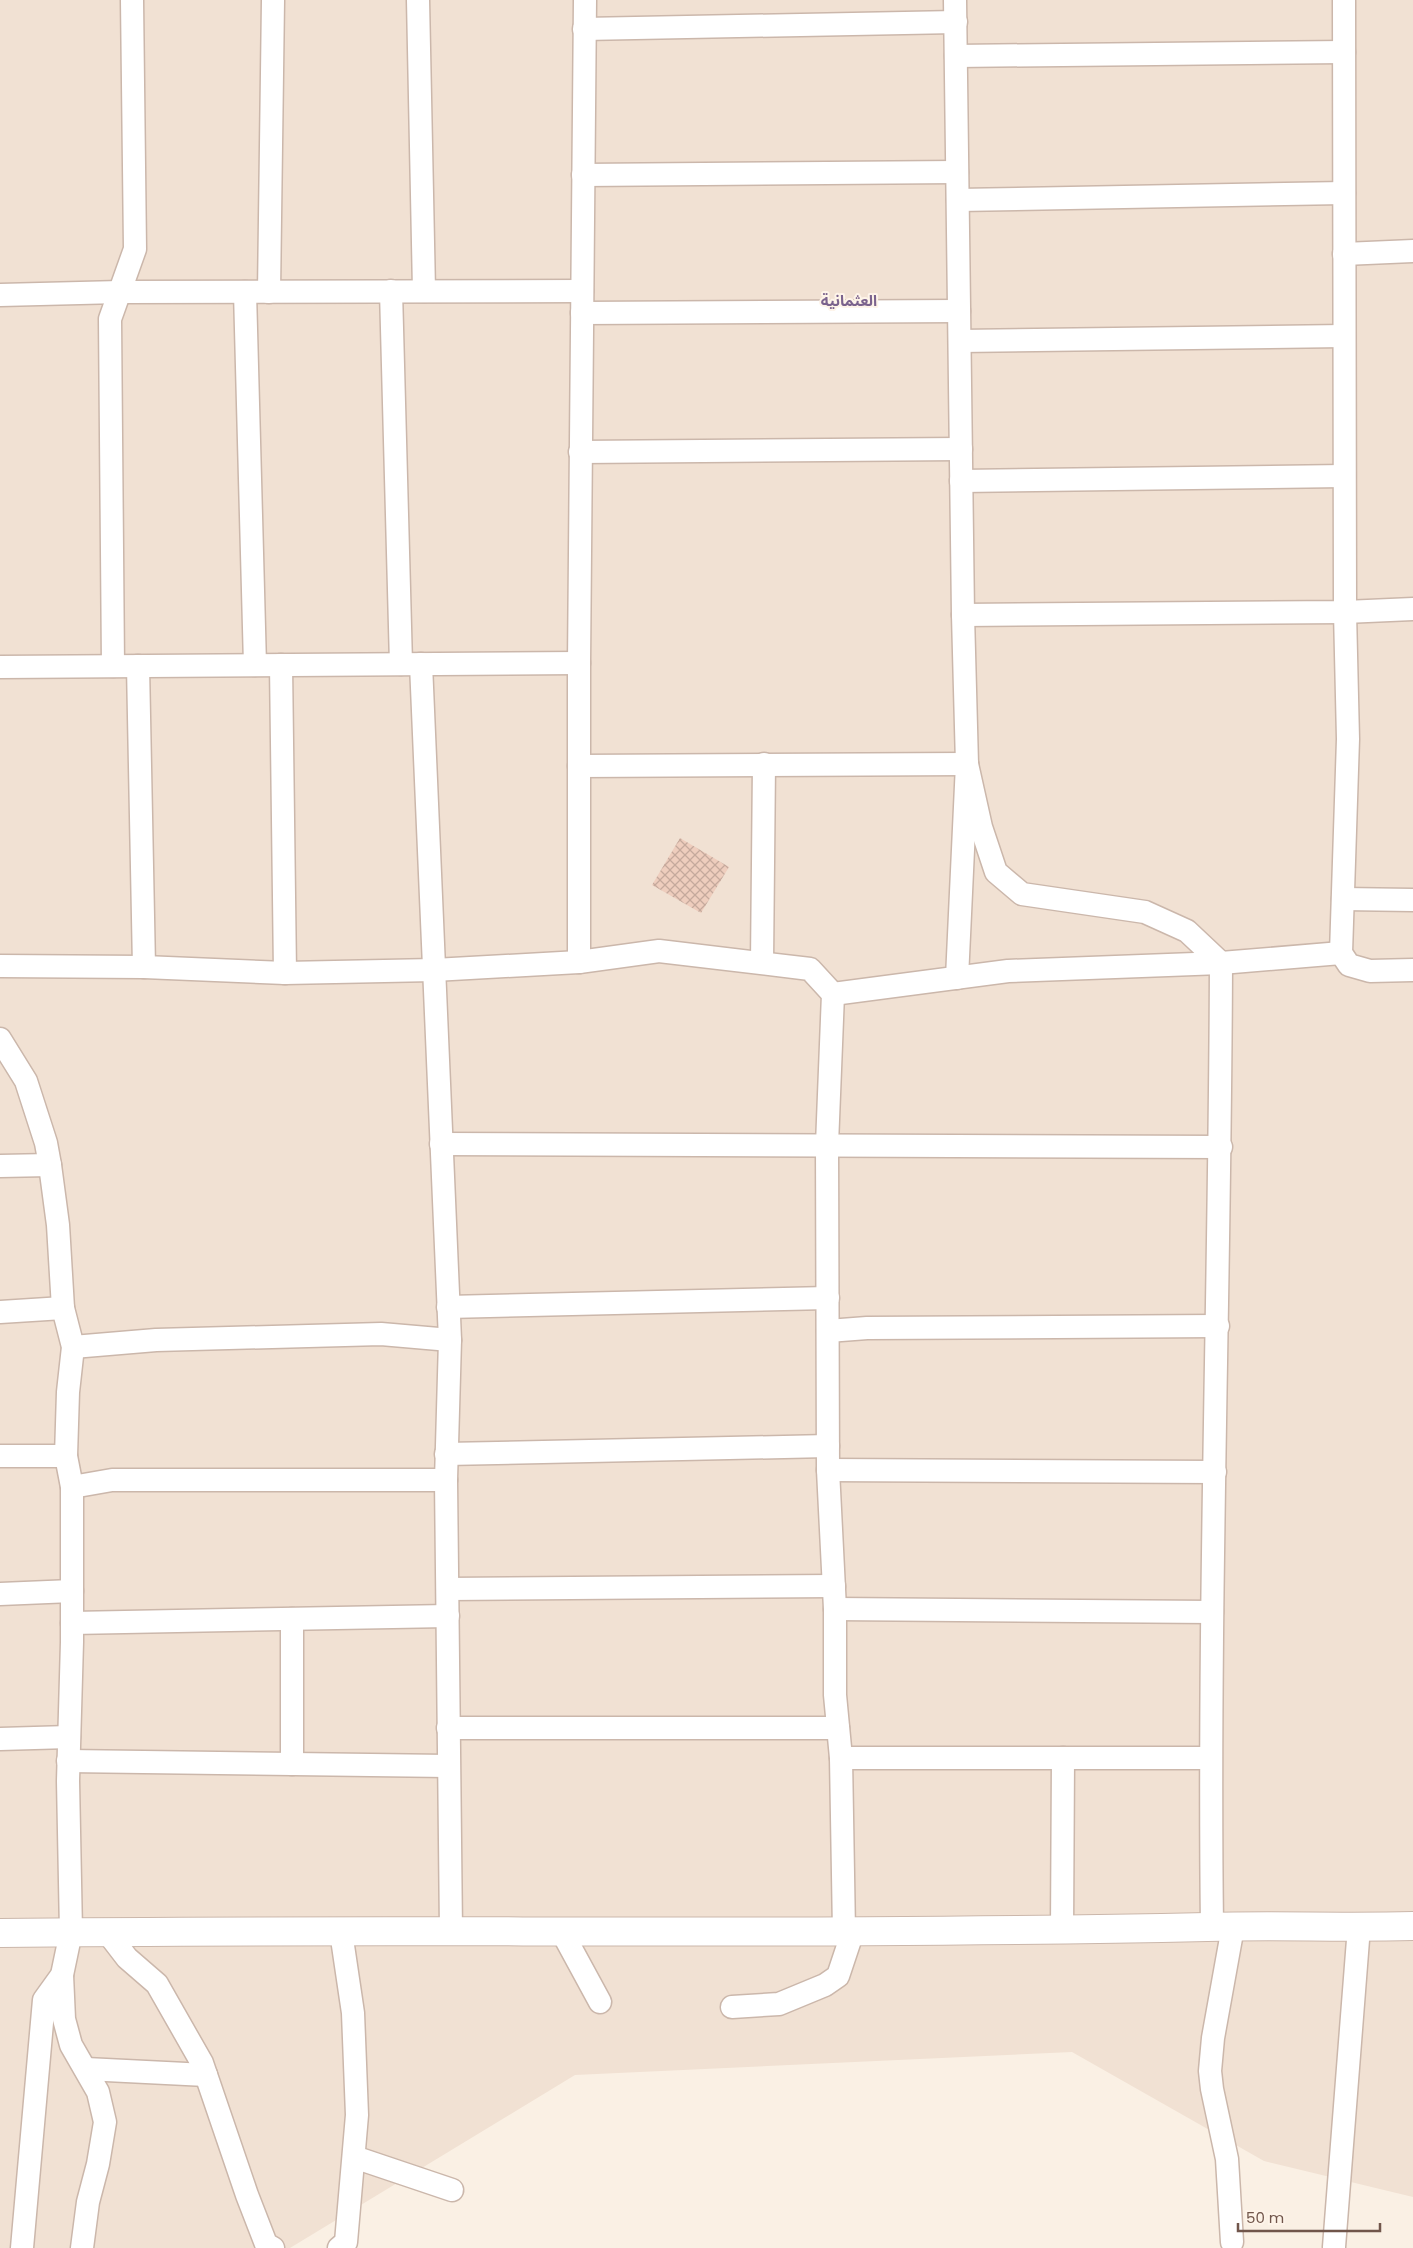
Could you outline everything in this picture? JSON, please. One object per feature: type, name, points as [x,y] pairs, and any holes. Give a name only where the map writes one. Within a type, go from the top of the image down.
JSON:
[{"type":"street","points":[[113,666],[110,319],[135,250],[132,0]]},
{"type":"street","points":[[269,292],[272,0]]},
{"type":"street","points":[[418,0],[424,291]]},
{"type":"street","points":[[579,962],[580,452],[584,0]]},
{"type":"street","points":[[1344,0],[1344,476],[1348,739],[1341,953],[1349,965],[1370,971],[1413,970]]},
{"type":"street","points":[[584,29],[956,11],[961,482],[967,764],[956,978]]},
{"type":"street","points":[[956,56],[1344,52]]},
{"type":"street","points":[[583,176],[958,172]]},
{"type":"street","points":[[958,200],[1344,193]]},
{"type":"street","points":[[1344,254],[1413,252]]},
{"type":"street","points":[[0,295],[120,292],[424,291],[582,302],[959,311]]},
{"type":"street","points":[[245,292],[255,665]]},
{"type":"street","points":[[391,292],[411,664],[434,970],[450,1340],[446,1480],[451,1931]]},
{"type":"street","points":[[960,341],[1344,336]]},
{"type":"street","points":[[580,452],[961,449]]},
{"type":"street","points":[[961,482],[1344,476]]},
{"type":"street","points":[[963,615],[1345,612],[1413,609]]},
{"type":"street","points":[[0,667],[579,663]]},
{"type":"street","points":[[280,665],[284,973]]},
{"type":"street","points":[[138,666],[144,967]]},
{"type":"street","points":[[762,962],[764,764]]},
{"type":"street","points":[[579,766],[967,764]]},
{"type":"street","points":[[967,764],[981,826],[996,872],[1022,894],[1145,912],[1187,931],[1221,963],[1221,1147],[1210,1758],[1223,1927],[1210,2071],[1227,2160],[1232,2242]]},
{"type":"street","points":[[1342,900],[1413,900]]},
{"type":"street","points":[[0,966],[144,967],[284,973],[434,970],[579,962],[659,951],[810,969],[833,994],[827,1145],[828,1470],[835,1609],[835,1695],[840,1758],[848,1931],[838,1976],[825,1985],[779,2004],[732,2008]]},
{"type":"street","points":[[833,994],[1008,971],[1221,963],[1341,953]]},
{"type":"street","points":[[0,1039],[26,1081],[46,1143],[58,1225],[63,1308],[73,1346],[68,1392],[66,1456],[72,1487],[72,1623],[68,1761],[71,1932],[62,1974],[64,2019],[70,2045],[98,2092],[105,2122],[98,2164],[88,2202],[82,2248]]},
{"type":"street","points":[[441,1144],[1221,1147]]},
{"type":"street","points":[[0,1166],[50,1165]]},
{"type":"street","points":[[448,1307],[828,1298]]},
{"type":"street","points":[[0,1312],[63,1308]]},
{"type":"street","points":[[828,1331],[886,1328],[1218,1326]]},
{"type":"street","points":[[73,1346],[156,1340],[381,1334],[450,1340]]},
{"type":"street","points":[[446,1454],[828,1446]]},
{"type":"street","points":[[0,1456],[66,1456]]},
{"type":"street","points":[[828,1470],[1215,1472]]},
{"type":"street","points":[[72,1487],[112,1480],[446,1480]]},
{"type":"street","points":[[448,1589],[834,1586]]},
{"type":"street","points":[[0,1594],[72,1591]]},
{"type":"street","points":[[835,1609],[1212,1612]]},
{"type":"street","points":[[72,1623],[448,1616]]},
{"type":"street","points":[[292,1619],[292,1764]]},
{"type":"street","points":[[448,1728],[838,1728]]},
{"type":"street","points":[[0,1739],[69,1737]]},
{"type":"street","points":[[840,1758],[1210,1758]]},
{"type":"street","points":[[1062,1931],[1063,1758]]},
{"type":"street","points":[[68,1761],[448,1766]]},
{"type":"street","points":[[0,1933],[1062,1931],[1223,1927],[1413,1926]]},
{"type":"street","points":[[1334,2247],[1359,1927]]},
{"type":"street","points":[[107,1932],[127,1958],[157,1984],[202,2064],[247,2195],[266,2244],[273,2248]]},
{"type":"street","points":[[339,2248],[346,2242],[358,2115],[353,2014],[341,1932]]},
{"type":"street","points":[[562,1932],[600,2002]]},
{"type":"street","points":[[22,2248],[44,2000],[62,1974]]},
{"type":"street","points":[[86,2069],[206,2075]]},
{"type":"street","points":[[354,2157],[452,2190]]},
{"type":"shaded area","points":[[0,0],[1413,0],[1413,2197],[1264,2161],[1072,2052],[575,2075],[290,2248],[0,2248]]},
{"type":"building","points":[[680,838],[729,867],[701,913],[652,885]]},
{"type":"district","name":"العثمانية","points":[[849,300]]}]
